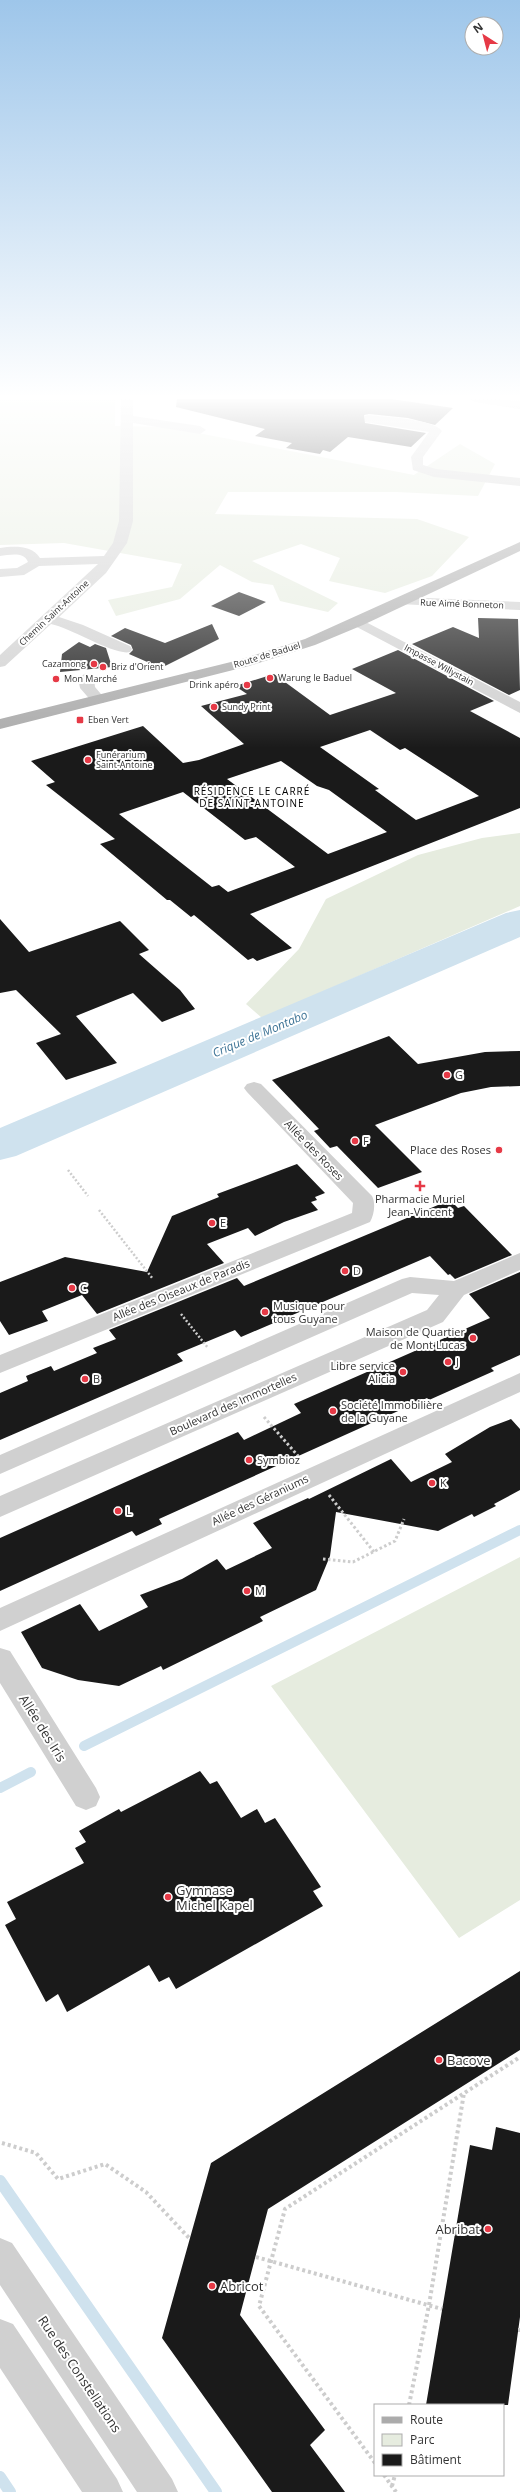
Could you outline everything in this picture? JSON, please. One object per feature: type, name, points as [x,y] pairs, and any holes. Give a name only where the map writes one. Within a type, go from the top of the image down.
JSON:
[{"type":"main road","name":"Route de Baduel","points":[[0,724],[244,663],[310,642],[404,601],[520,546]]},
{"type":"street","name":"Chemin Saint-Antoine","points":[[0,663],[50,619],[110,560],[120,543],[126,515]]},
{"type":"street","points":[[0,552],[26,553],[32,555],[35,562]]},
{"type":"street","points":[[0,573],[20,572],[32,566],[35,562],[110,560]]},
{"type":"street","name":"Rue Aimé Bonneton","points":[[404,601],[520,606]]},
{"type":"street","points":[[50,619],[68,622],[99,639],[125,649]]},
{"type":"street","name":"Impasse Willystain","points":[[358,622],[520,708]]},
{"type":"street","points":[[2,642],[20,646]]},
{"type":"street","points":[[86,678],[88,688],[98,700]]},
{"type":"street","name":"Allée des Roses","points":[[254,1088],[364,1202],[362,1217]]},
{"type":"street","name":"Allée des Oiseaux de Paradis","points":[[0,1364],[362,1217]]},
{"type":"street","name":"Boulevard des Immortelles","points":[[0,1507],[435,1316],[456,1289],[520,1261]]},
{"type":"street","name":"Boulevard des Immortelles","points":[[0,1465],[410,1285],[456,1289]]},
{"type":"street","name":"Allée des Géraniums","points":[[0,1620],[520,1382]]},
{"type":"street","name":"Allée des Iris","points":[[0,1659],[86,1797]]},
{"type":"street","name":"Rue des Constellations","points":[[0,2255],[159,2492]]},
{"type":"street","points":[[0,2337],[104,2492]]},
{"type":"path","points":[[68,1170],[88,1196]]},
{"type":"path","points":[[99,1210],[156,1282]]},
{"type":"path","points":[[179,1310],[213,1354]]},
{"type":"path","points":[[260,1412],[301,1460]]},
{"type":"path","points":[[326,1490],[374,1552]]},
{"type":"path","points":[[323,1560],[353,1562],[374,1552],[395,1541],[404,1519]]},
{"type":"path","points":[[374,2462],[259,2306],[285,2209],[520,2057]]},
{"type":"path","points":[[409,2404],[429,2305],[464,2093]]},
{"type":"path","points":[[2,2143],[36,2153],[58,2179],[105,2164],[146,2192],[190,2239]]},
{"type":"path","points":[[256,2257],[442,2309]]},
{"type":"path","points":[[385,2476],[396,2492]]},
{"type":"path","points":[[392,2486],[394,2476]]},
{"type":"green space","points":[[0,515],[267,515],[417,519],[469,537],[432,576],[385,593],[329,581],[340,558],[301,544],[252,561],[338,603],[328,612],[280,601],[273,585],[252,582],[220,565],[180,599],[116,616],[108,600],[172,587],[182,564],[64,543],[0,545]]},
{"type":"green space","points":[[520,833],[520,906],[262,1018],[246,1004],[299,949],[326,899],[418,855],[482,838]]},
{"type":"green space","points":[[520,1557],[520,1900],[459,1938],[271,1686]]},
{"type":"building","points":[[239,592],[266,602],[239,616],[211,606]]},
{"type":"building","points":[[478,618],[518,619],[520,690],[509,695],[412,644],[453,627],[479,638]]},
{"type":"building","points":[[212,624],[219,639],[161,668],[129,654],[133,650],[131,645],[111,636],[125,628],[165,643]]},
{"type":"building","points":[[79,642],[90,647],[95,644],[106,648],[112,667],[60,672],[62,654]]},
{"type":"building","points":[[398,650],[494,701],[470,711],[520,738],[520,808],[250,914],[292,948],[257,961],[253,958],[248,960],[194,915],[191,917],[170,900],[167,900],[100,844],[115,839],[46,785],[55,782],[31,761],[143,726],[183,763],[199,760],[244,744],[201,706],[247,694],[235,686],[274,674],[330,715],[396,693],[352,669]],"holes":[[[370,730],[400,750],[405,748],[479,796],[416,820],[375,790],[379,789],[320,747]],[[281,761],[317,786],[329,790],[387,832],[328,854],[227,779]],[[183,792],[245,840],[256,837],[295,867],[228,892],[219,885],[212,887],[119,814]]]},
{"type":"building","points":[[0,919],[29,952],[120,921],[149,950],[139,954],[180,990],[195,1009],[162,1022],[133,993],[76,1016],[117,1063],[66,1080],[36,1043],[61,1034],[16,990],[0,993]]},
{"type":"building","points":[[389,1036],[418,1064],[485,1052],[520,1051],[520,1086],[491,1087],[461,1093],[375,1125],[422,1172],[378,1188],[337,1146],[330,1148],[314,1131],[319,1129],[272,1080]]},
{"type":"building","points":[[297,1164],[325,1193],[315,1197],[317,1200],[311,1202],[318,1210],[284,1222],[255,1236],[248,1228],[207,1244],[224,1263],[97,1314],[82,1295],[42,1311],[48,1321],[9,1335],[0,1321],[0,1282],[65,1257],[147,1272],[172,1216],[219,1197],[217,1194]]},
{"type":"building","points":[[450,1200],[458,1208],[464,1206],[512,1255],[455,1279],[450,1274],[448,1275],[430,1256],[241,1337],[235,1330],[177,1354],[183,1361],[0,1440],[0,1393],[28,1381],[26,1376],[51,1366],[54,1371],[97,1353],[93,1348],[116,1339],[109,1330],[237,1278],[244,1286]]},
{"type":"building","points":[[520,1272],[520,1355],[491,1368],[494,1371],[429,1400],[427,1398],[159,1519],[162,1524],[136,1536],[132,1531],[0,1591],[0,1538],[238,1432],[244,1440],[301,1413],[294,1404],[490,1318],[469,1294]]},
{"type":"building","name":"M","points":[[511,1419],[520,1429],[520,1490],[494,1504],[496,1506],[474,1517],[472,1514],[438,1531],[336,1512],[330,1556],[316,1590],[260,1617],[263,1621],[163,1670],[161,1666],[119,1686],[78,1680],[42,1668],[21,1632],[80,1604],[99,1631],[148,1607],[140,1595],[182,1579],[217,1559],[226,1570],[272,1548],[253,1523],[308,1498],[309,1499],[391,1459],[411,1482],[452,1462],[445,1454],[490,1427]]},
{"type":"building","name":"Gymnase Michel Kapel","points":[[200,1771],[210,1784],[217,1781],[241,1818],[257,1809],[265,1823],[275,1818],[321,1887],[313,1891],[323,1906],[176,1989],[169,1977],[159,1982],[149,1965],[67,2012],[58,1994],[46,2002],[5,1925],[16,1919],[7,1902],[84,1863],[75,1848],[86,1842],[79,1831],[119,1809],[121,1812]]},
{"type":"building","name":"Abricot","points":[[520,1971],[520,2050],[268,2209],[240,2315],[325,2430],[310,2445],[345,2492],[272,2492],[162,2338],[211,2163]]},
{"type":"building","name":"Abribat","points":[[496,2127],[520,2133],[520,2317],[508,2405],[426,2404],[470,2145],[492,2150]]},
{"type":"waterway","name":"Crique de Montabo","points":[[0,1145],[520,922]]},
{"type":"waterway","points":[[84,1746],[520,1530]]},
{"type":"waterway","points":[[0,1788],[31,1772]]},
{"type":"waterway","points":[[0,2181],[216,2492]]},
{"type":"waterway","points":[[0,2477],[10,2492]]},
{"type":"place","name":"Cazamong","points":[[94,664]]},
{"type":"place","name":"Briz d'Orient","points":[[103,667]]},
{"type":"place","name":"Warung le Baduel","points":[[270,678]]},
{"type":"place","name":"Mon Marché","points":[[56,679]]},
{"type":"place","name":"Drink apéro","points":[[247,685]]},
{"type":"place","name":"Sundy Print","points":[[214,707]]},
{"type":"place","name":"Eben Vert","points":[[80,720]]},
{"type":"place","name":"Funérarium Saint-Antoine","points":[[88,760]]},
{"type":"place","name":"G","points":[[447,1075]]},
{"type":"place","name":"F","points":[[355,1141]]},
{"type":"place","name":"Place des Roses","points":[[499,1150]]},
{"type":"place","name":"Pharmacie Muriel Jean-Vincent","points":[[420,1186]]},
{"type":"place","name":"E","points":[[212,1223]]},
{"type":"place","name":"D","points":[[345,1271]]},
{"type":"place","name":"C","points":[[72,1288]]},
{"type":"place","name":"Musique pour tous Guyane","points":[[265,1312]]},
{"type":"place","name":"Maison de Quartier de Mont Lucas","points":[[473,1338]]},
{"type":"place","name":"J","points":[[448,1362]]},
{"type":"place","name":"Libre service Alicia","points":[[403,1372]]},
{"type":"place","name":"B","points":[[85,1379]]},
{"type":"place","name":"Société Immobilière de la Guyane","points":[[333,1411]]},
{"type":"place","name":"Symbioz","points":[[249,1460]]},
{"type":"place","name":"K","points":[[432,1483]]},
{"type":"place","name":"L","points":[[118,1511]]},
{"type":"place","name":"M","points":[[247,1591]]},
{"type":"place","name":"Gymnase Michel Kapel","points":[[168,1897]]},
{"type":"place","name":"Bacove","points":[[439,2060]]},
{"type":"place","name":"Abribat","points":[[488,2229]]},
{"type":"place","name":"Abricot","points":[[212,2286]]},
{"type":"district","name":"RÉSIDENCE LE CARRÉ DE SAINT-ANTOINE","points":[[252,796]]}]
